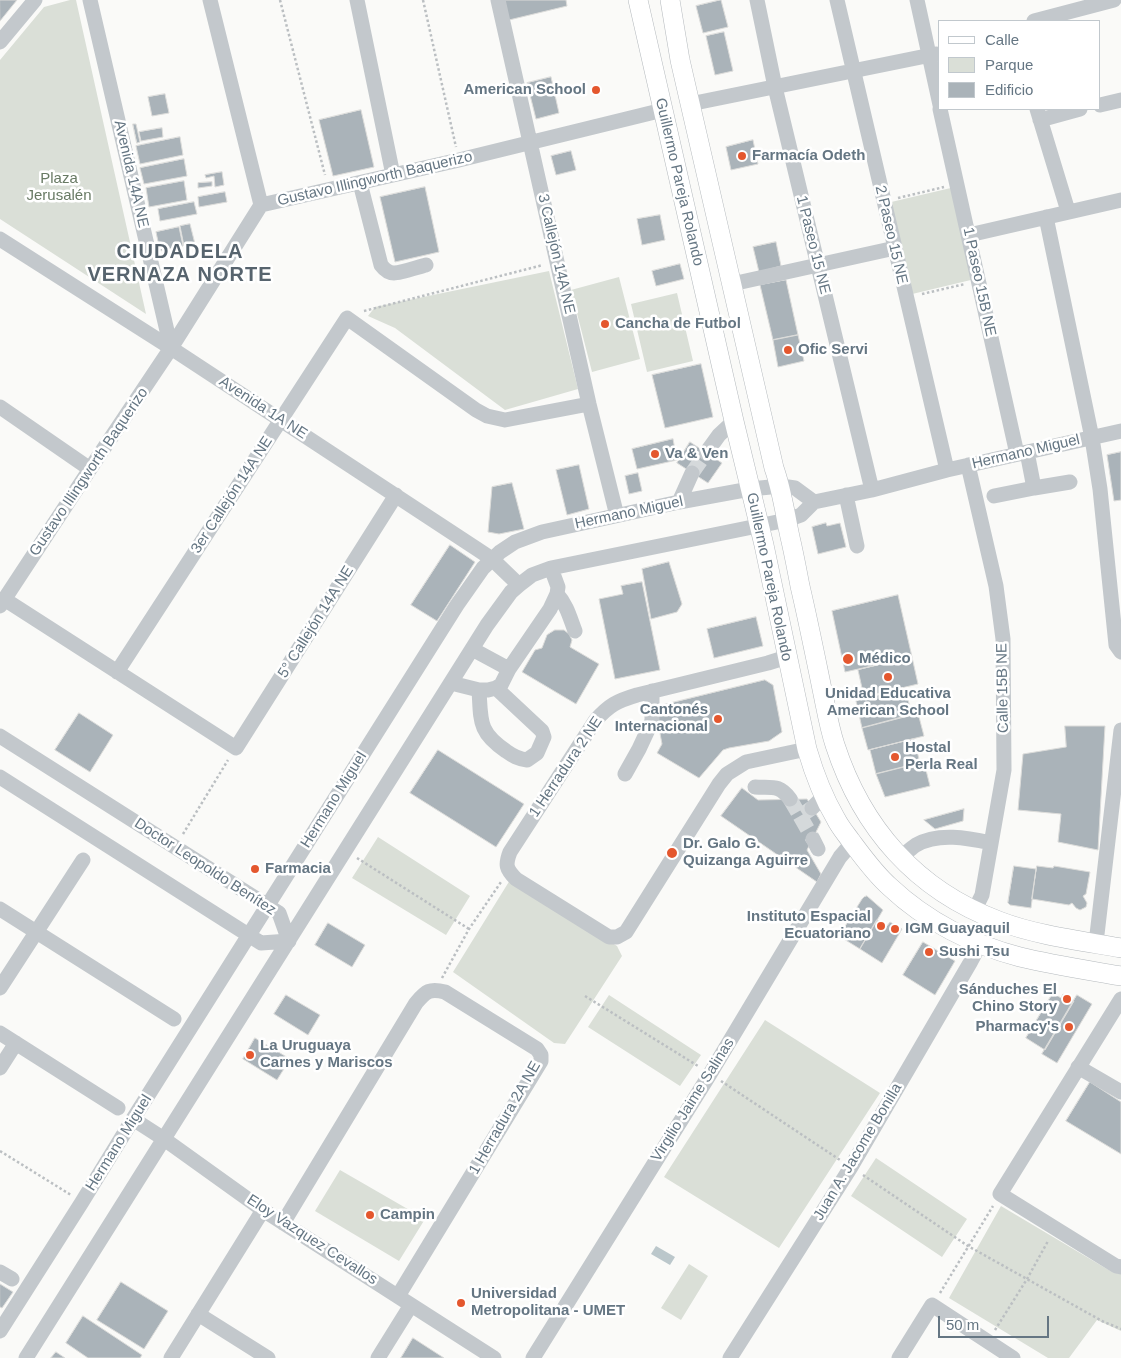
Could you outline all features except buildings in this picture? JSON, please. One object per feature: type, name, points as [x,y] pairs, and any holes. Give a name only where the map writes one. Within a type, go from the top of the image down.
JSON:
[{"type":"main road","points":[[626,0],[633,12],[653,66]]},
{"type":"main road","name":"Guillermo Pareja Rolando","points":[[638,0],[734,422],[764,545],[807,749],[815,774],[818,802],[836,820],[868,864],[890,888],[935,921],[980,944],[1019,957],[1121,976]]},
{"type":"main road","points":[[659,0],[680,60]]},
{"type":"main road","points":[[670,0],[680,60]]},
{"type":"main road","name":"Guillermo Pareja Rolando","points":[[680,60],[774,468],[781,486],[834,742],[849,784],[860,806],[889,846],[928,882],[950,898],[974,911],[1027,930],[1121,948]]},
{"type":"street","points":[[0,42],[35,0]]},
{"type":"street","name":"Avenida 14A NE","points":[[90,0],[171,348]]},
{"type":"street","points":[[210,0],[262,205]]},
{"type":"street","points":[[357,0],[393,174]]},
{"type":"street","name":"3 Callejón 14A NE","points":[[498,0],[589,404],[615,508]]},
{"type":"street","name":"1 Paseo 15 NE","points":[[757,0],[775,87],[872,490]]},
{"type":"street","name":"2 Paseo 15 NE","points":[[837,0],[947,470]]},
{"type":"street","name":"1 Paseo 15B NE","points":[[916,0],[932,55],[938,94]]},
{"type":"street","points":[[1038,20],[1114,0]]},
{"type":"street","points":[[690,104],[932,55]]},
{"type":"street","points":[[1101,105],[1121,100]]},
{"type":"street","name":"Gustavo Illingworth Baquerizo","points":[[2,603],[171,348],[262,205],[459,160],[663,110]]},
{"type":"street","name":"1 Paseo 15B NE","points":[[941,110],[978,281],[1022,453],[1034,488]]},
{"type":"street","points":[[1068,211],[1039,114],[1072,110]]},
{"type":"street","points":[[360,183],[383,268],[393,274],[426,265]]},
{"type":"street","points":[[968,236],[1121,200]]},
{"type":"street","points":[[1046,217],[1092,438],[1101,499],[1116,645],[1121,652]]},
{"type":"street","name":"Avenida 1A NE","points":[[0,239],[396,495],[492,559],[520,584]]},
{"type":"street","points":[[732,284],[894,248]]},
{"type":"street","points":[[347,318],[487,416],[505,420],[589,404]]},
{"type":"street","name":"3er Callejón 14A NE","points":[[117,672],[347,318]]},
{"type":"street","points":[[0,407],[90,469]]},
{"type":"street","points":[[706,453],[719,435],[734,422]]},
{"type":"street","name":"Hermano Miguel","points":[[26,1358],[472,649],[511,592],[520,584],[532,575],[551,568],[787,520],[801,515],[814,502],[1121,431]]},
{"type":"street","name":"Calle 15B NE","points":[[968,465],[996,586],[1002,639],[1004,770],[982,895],[974,911]]},
{"type":"street","points":[[679,502],[692,473]]},
{"type":"street","points":[[994,496],[1070,482]]},
{"type":"street","name":"Hermano Miguel","points":[[0,1331],[456,604],[483,568],[515,542],[542,532],[679,502],[750,489],[781,486],[795,488],[814,502]]},
{"type":"street","name":"5° Callejón 14A NE","points":[[236,748],[396,495]]},
{"type":"street","points":[[846,495],[857,546]]},
{"type":"street","points":[[451,683],[479,690],[488,690],[501,685],[509,669],[550,609],[557,594],[558,587],[551,568]]},
{"type":"street","points":[[557,594],[565,605],[575,631]]},
{"type":"street","points":[[2,603],[117,672],[236,748]]},
{"type":"street","points":[[472,649],[509,669]]},
{"type":"street","name":"1 Herradura 2 NE","points":[[508,871],[506,862],[510,852],[595,721],[606,709],[620,700],[787,657]]},
{"type":"street","points":[[479,690],[484,730],[494,742],[518,759],[527,760],[537,753],[544,737],[542,731],[496,688]]},
{"type":"street","points":[[625,774],[652,720],[652,691]]},
{"type":"street","points":[[1096,943],[1121,730]]},
{"type":"street","name":"Doctor Leopoldo Benítez","points":[[0,736],[279,913],[289,941]]},
{"type":"street","points":[[508,871],[609,937],[617,937],[626,932],[727,774],[746,762],[807,749]]},
{"type":"street","points":[[0,777],[261,943],[289,941]]},
{"type":"street","points":[[755,787],[780,789],[785,792],[790,800]]},
{"type":"street","points":[[900,858],[916,845],[928,840],[947,837],[991,842]]},
{"type":"street","name":"Virgilio Jaime Salinas","points":[[533,1358],[710,1074],[840,857],[852,843]]},
{"type":"street","points":[[0,988],[83,860]]},
{"type":"street","points":[[0,910],[174,1019]]},
{"type":"street","name":"Juan A. Jacome Bonilla","points":[[730,1358],[850,1167],[980,944]]},
{"type":"street","points":[[283,1223],[416,1003],[425,993],[434,990]]},
{"type":"street","name":"1 Herradura 2A NE","points":[[398,1296],[541,1061],[541,1055],[537,1049],[445,992],[434,990]]},
{"type":"street","points":[[1120,1002],[1000,1194],[1116,1266],[1121,1267]]},
{"type":"street","points":[[0,1033],[118,1108]]},
{"type":"street","points":[[0,1068],[16,1043]]},
{"type":"street","points":[[1078,1067],[1121,1092]]},
{"type":"street","name":"Eloy Vazquez Cevallos","points":[[133,1119],[263,1210],[494,1358]]},
{"type":"street","points":[[171,1358],[263,1210]]},
{"type":"street","points":[[378,1358],[411,1305]]},
{"type":"street","points":[[899,1358],[932,1305],[1013,1358]]},
{"type":"street","points":[[198,1314],[268,1358]]},
{"type":"path","points":[[280,0],[328,190]]},
{"type":"path","points":[[423,0],[459,160]]},
{"type":"path","points":[[884,201],[957,184]]},
{"type":"path","points":[[347,318],[358,313],[557,261]]},
{"type":"path","points":[[906,298],[978,281]]},
{"type":"path","points":[[175,847],[236,748]]},
{"type":"path","points":[[345,851],[470,929]]},
{"type":"path","points":[[434,990],[470,929],[508,871]]},
{"type":"path","points":[[0,1151],[82,1202]]},
{"type":"path","points":[[932,1305],[1000,1194]]},
{"type":"path","points":[[988,1342],[1027,1279],[1055,1228]]},
{"type":"green space","name":"Plaza Jerusalén","points":[[76,0],[146,314],[0,219],[0,60],[44,7]]},
{"type":"green space","points":[[955,187],[975,279],[908,295],[887,203]]},
{"type":"green space","points":[[549,271],[578,389],[505,410],[395,328],[368,316],[375,307]]},
{"type":"green space","name":"Cancha de Futbol","points":[[619,277],[640,359],[592,372],[571,290]]},
{"type":"green space","points":[[677,293],[693,361],[647,372],[631,304]]},
{"type":"green space","points":[[378,837],[470,896],[446,935],[352,878]]},
{"type":"green space","points":[[510,880],[617,946],[622,956],[565,1044],[554,1043],[453,972]]},
{"type":"green space","points":[[609,995],[701,1055],[680,1086],[588,1027]]},
{"type":"green space","points":[[765,1020],[880,1093],[779,1248],[664,1177]]},
{"type":"green space","points":[[876,1158],[967,1219],[942,1257],[851,1196]]},
{"type":"green space","name":"Campin","points":[[340,1170],[425,1219],[399,1261],[315,1211]]},
{"type":"green space","points":[[1001,1206],[1112,1272],[1121,1274],[1121,1331],[1097,1320],[1069,1358],[1048,1358],[949,1298]]},
{"type":"green space","points":[[689,1264],[708,1276],[681,1320],[661,1308]]},
{"type":"shaded area","points":[[656,1246],[675,1257],[670,1265],[651,1254]]},
{"type":"tunnel","points":[[692,473],[706,453]]},
{"type":"tunnel","points":[[790,799],[800,816],[812,808]]},
{"type":"tunnel","points":[[800,816],[813,839]]},
{"type":"place","name":"American School","points":[[596,90]]},
{"type":"place","name":"Farmacía Odeth","points":[[742,156]]},
{"type":"place","name":"Cancha de Futbol","points":[[605,324]]},
{"type":"place","name":"Ofic Servi","points":[[788,350]]},
{"type":"place","name":"Va & Ven","points":[[655,454]]},
{"type":"place","name":"Médico","points":[[848,659]]},
{"type":"place","name":"Unidad Educativa American School","points":[[888,677]]},
{"type":"place","name":"Cantonés Internacional","points":[[718,719]]},
{"type":"place","name":"Hostal Perla Real","points":[[895,757]]},
{"type":"place","name":"Dr. Galo G. Quizanga Aguirre","points":[[672,853]]},
{"type":"place","name":"Farmacia","points":[[255,869]]},
{"type":"place","name":"Instituto Espacial Ecuatoriano","points":[[881,926]]},
{"type":"place","name":"IGM Guayaquil","points":[[895,929]]},
{"type":"place","name":"Sushi Tsu","points":[[929,952]]},
{"type":"place","name":"Sánduches El Chino Story","points":[[1067,999]]},
{"type":"place","name":"Pharmacy's","points":[[1069,1027]]},
{"type":"place","name":"La Uruguaya Carnes y Mariscos","points":[[250,1055]]},
{"type":"place","name":"Campin","points":[[370,1215]]},
{"type":"place","name":"Universidad Metropolitana - UMET","points":[[461,1303]]},
{"type":"district","name":"CIUDADELA VERNAZA NORTE","points":[[180,264]]}]
